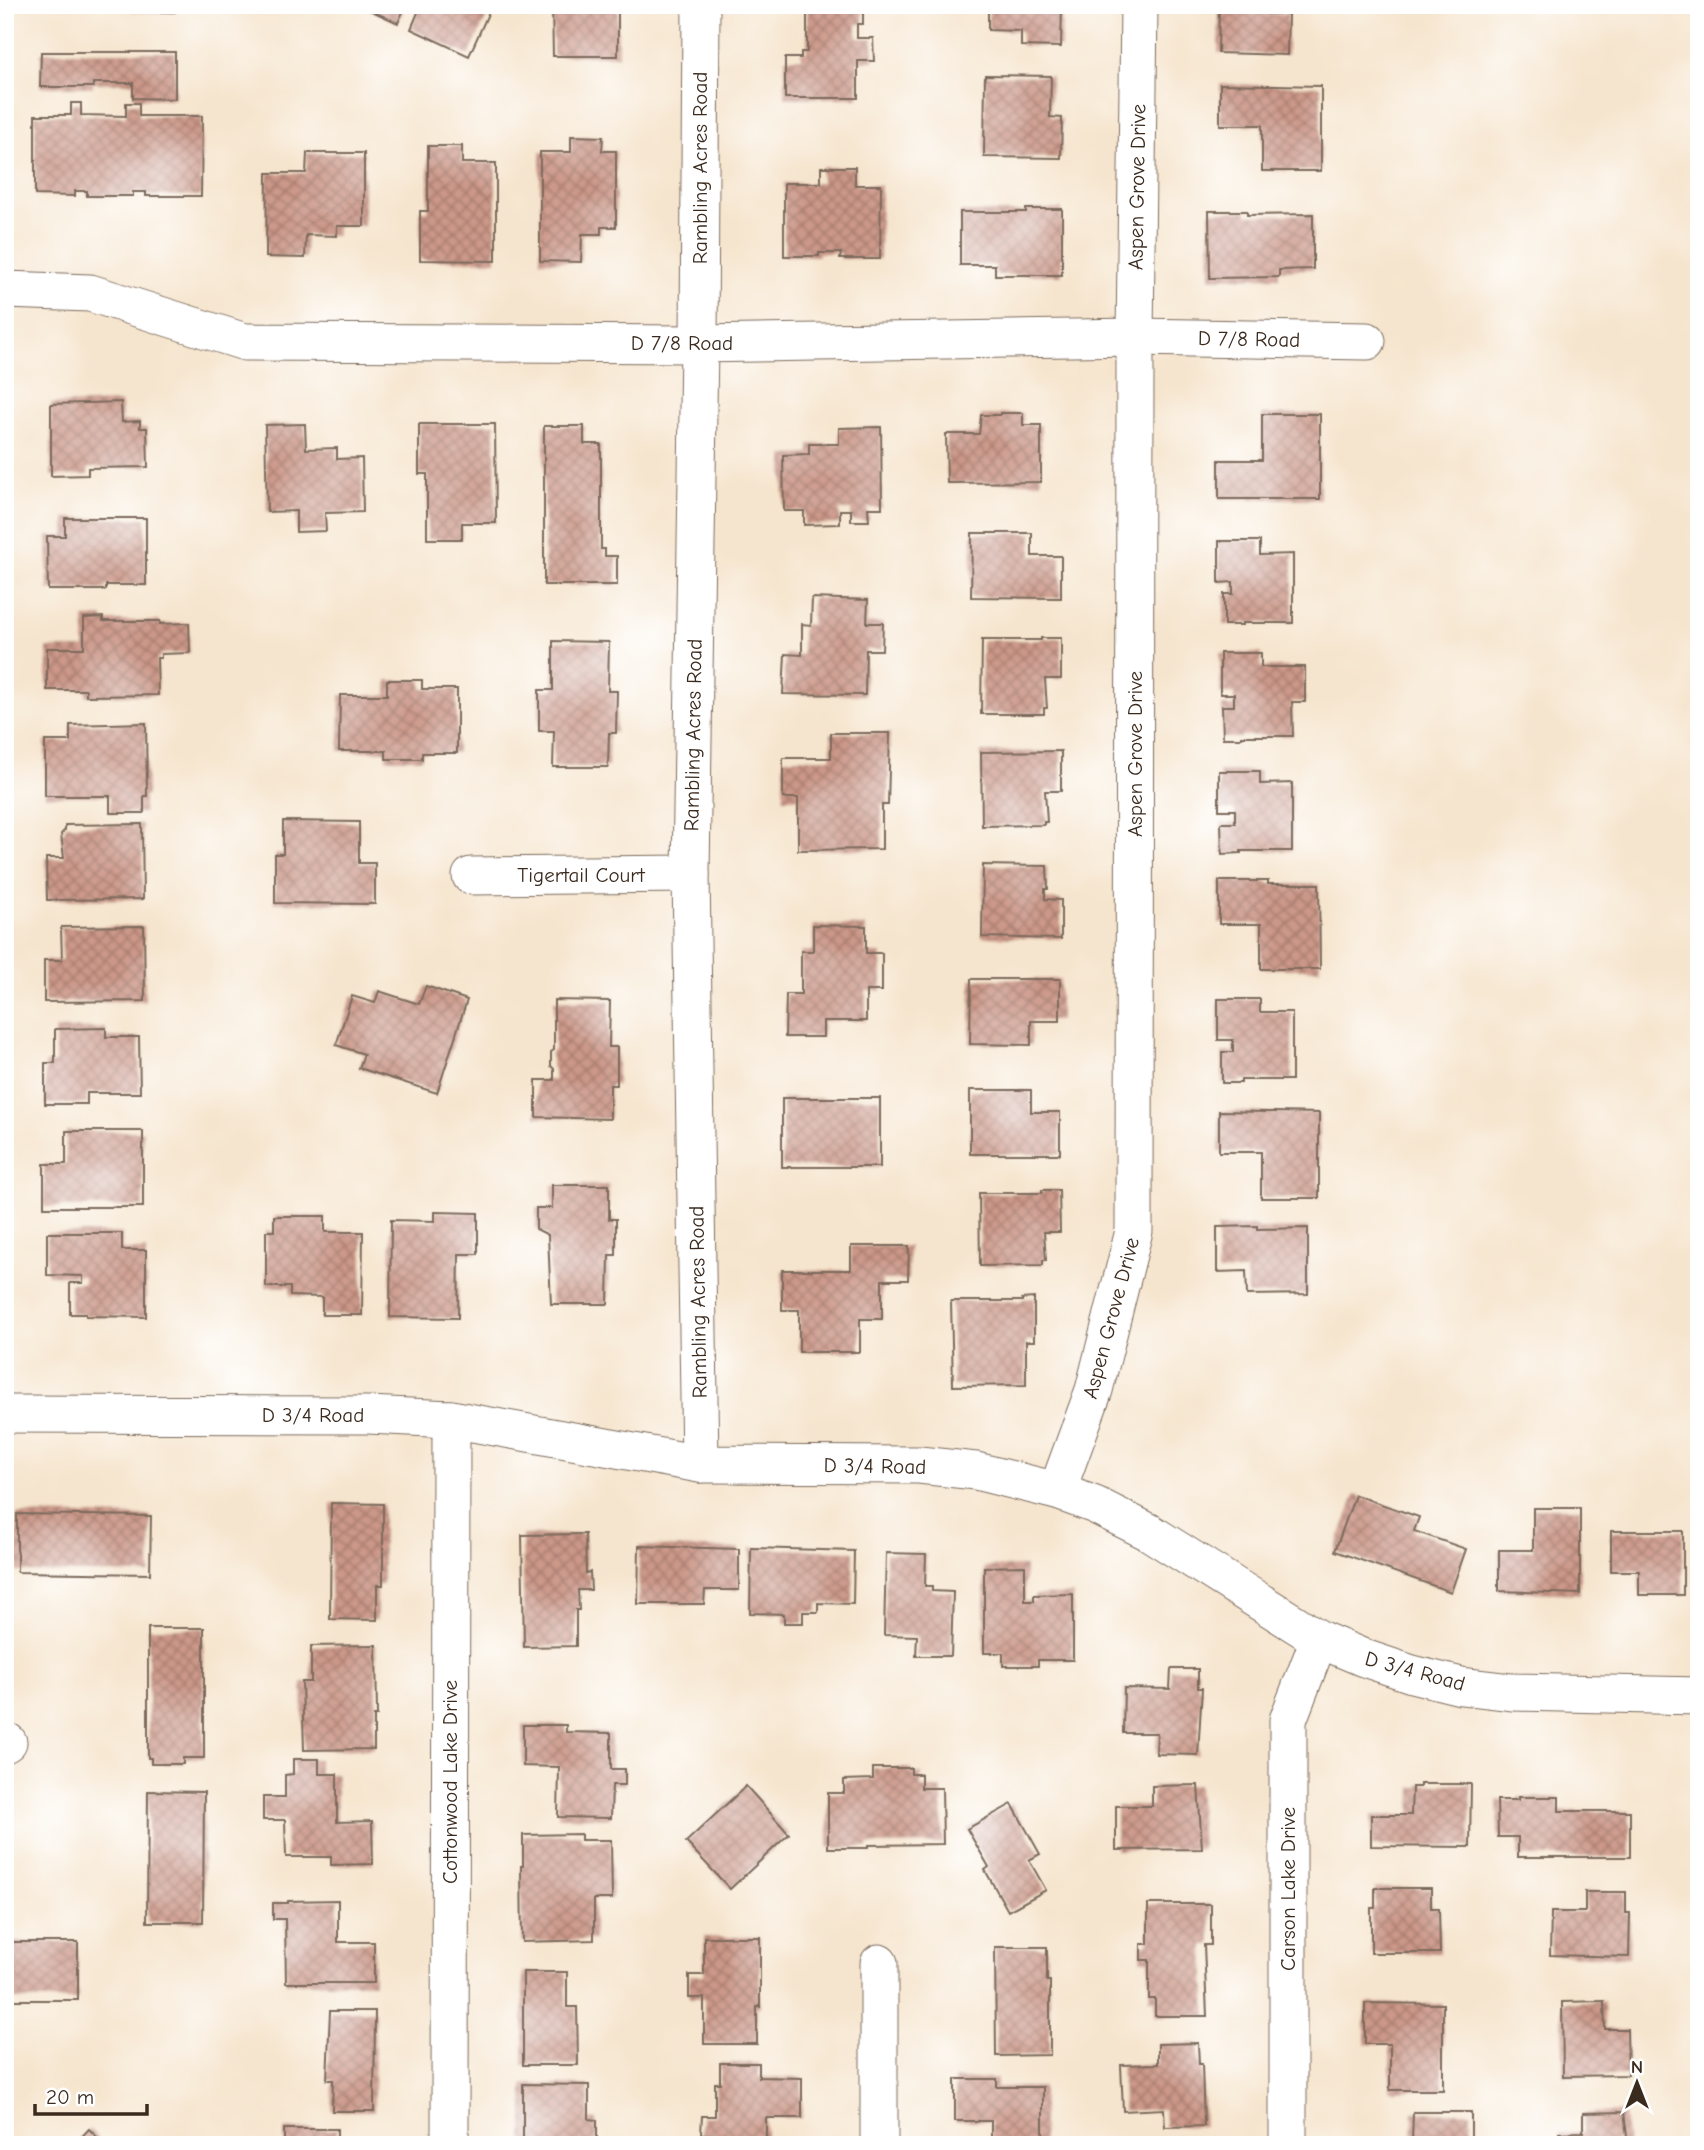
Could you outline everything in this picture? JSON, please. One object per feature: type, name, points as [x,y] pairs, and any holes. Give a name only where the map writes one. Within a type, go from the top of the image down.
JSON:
[{"type":"street","name":"Rambling Acres Road","points":[[700,1464],[691,874],[701,5]]},
{"type":"street","name":"Aspen Grove Drive","points":[[1057,1491],[1094,1390],[1134,1231],[1135,337],[1139,5]]},
{"type":"street","name":"D 7/8 Road","points":[[5,289],[90,293],[245,342],[699,344],[1135,337],[1367,341]]},
{"type":"street","name":"Tigertail Court","points":[[471,876],[691,874]]},
{"type":"street","name":"D 3/4 Road","points":[[5,1414],[368,1415],[451,1419],[700,1464],[919,1465],[975,1471],[1057,1491],[1095,1505],[1149,1532],[1319,1639],[1412,1674],[1461,1686],[1512,1692],[1699,1696]]},
{"type":"street","name":"Cottonwood Lake Drive","points":[[450,2145],[451,1419]]},
{"type":"street","name":"Carson Lake Drive","points":[[1288,2145],[1288,1720],[1319,1639]]},
{"type":"street","points":[[878,2145],[879,1963]]},
{"type":"building","points":[[132,5],[175,5],[175,12],[133,12]]},
{"type":"building","points":[[359,5],[406,5],[398,23]]},
{"type":"building","points":[[421,5],[492,5],[469,56],[411,29]]},
{"type":"building","points":[[552,5],[618,5],[618,56],[553,56]]},
{"type":"building","points":[[807,5],[863,5],[863,24],[857,24],[857,38],[873,38],[874,61],[858,61],[858,98],[785,98],[785,58],[801,58],[801,52],[807,52]]},
{"type":"building","points":[[988,5],[1062,5],[1061,47],[1021,46],[1021,31],[988,30]]},
{"type":"building","points":[[1219,5],[1266,5],[1266,14],[1288,14],[1287,55],[1218,53]]},
{"type":"building","points":[[41,52],[175,52],[175,99],[133,98],[133,83],[93,83],[93,87],[40,87]]},
{"type":"building","points":[[985,75],[1051,76],[1050,117],[1062,118],[1061,158],[984,157]]},
{"type":"building","points":[[1220,84],[1321,86],[1321,171],[1262,171],[1262,125],[1220,125]]},
{"type":"building","points":[[71,103],[81,103],[81,115],[126,116],[126,103],[139,103],[139,116],[202,116],[201,196],[146,196],[146,192],[133,192],[133,196],[87,196],[87,191],[75,191],[75,196],[35,195],[35,115],[71,115]]},
{"type":"building","points":[[571,136],[603,137],[602,151],[616,151],[616,227],[601,227],[601,234],[582,234],[581,262],[540,261],[540,152],[571,152]]},
{"type":"building","points":[[428,146],[462,146],[462,163],[496,163],[496,261],[420,260],[420,211],[428,211]]},
{"type":"building","points":[[307,153],[364,153],[364,226],[337,226],[337,236],[306,235],[305,258],[266,257],[267,173],[306,173]]},
{"type":"building","points":[[821,167],[855,167],[855,185],[881,185],[880,259],[840,259],[841,253],[784,256],[784,183],[821,183]]},
{"type":"building","points":[[1026,209],[1062,209],[1062,275],[995,275],[995,265],[960,265],[960,212],[1026,212]]},
{"type":"building","points":[[1209,211],[1247,211],[1247,215],[1313,214],[1313,269],[1279,270],[1279,277],[1210,278]]},
{"type":"building","points":[[121,402],[122,422],[140,421],[140,428],[147,428],[148,467],[88,468],[88,475],[51,476],[51,404]]},
{"type":"building","points":[[1023,413],[1023,425],[1041,425],[1041,482],[947,483],[946,434],[979,434],[981,415]]},
{"type":"building","points":[[1262,414],[1320,414],[1320,499],[1219,499],[1219,460],[1262,460]]},
{"type":"building","points":[[305,424],[306,449],[337,448],[337,459],[362,458],[363,512],[325,513],[326,531],[296,532],[296,511],[267,512],[265,425]]},
{"type":"building","points":[[419,424],[495,424],[496,523],[462,523],[462,539],[427,539],[427,474],[419,474]]},
{"type":"building","points":[[544,426],[584,426],[584,444],[601,444],[601,549],[605,549],[605,556],[617,556],[617,585],[544,585]]},
{"type":"building","points":[[881,427],[882,508],[868,508],[869,521],[851,521],[851,510],[840,510],[840,524],[804,525],[804,511],[784,511],[783,455],[809,454],[809,444],[839,444],[839,428]]},
{"type":"building","points":[[65,518],[146,518],[146,585],[106,585],[106,590],[48,590],[47,536],[65,536]]},
{"type":"building","points":[[972,533],[1032,533],[1032,556],[1061,556],[1061,598],[971,597]]},
{"type":"building","points":[[1219,541],[1260,541],[1260,555],[1293,554],[1293,623],[1224,625],[1224,594],[1233,594],[1233,582],[1219,583]]},
{"type":"building","points":[[812,598],[868,600],[867,623],[883,623],[882,650],[866,650],[865,695],[783,694],[785,654],[802,655],[802,624],[811,625]]},
{"type":"building","points":[[103,617],[103,621],[189,623],[190,653],[161,654],[161,658],[157,658],[158,695],[86,696],[86,690],[47,690],[47,648],[84,648],[84,618]]},
{"type":"building","points":[[1061,638],[1061,679],[1045,679],[1047,708],[1044,708],[1044,714],[981,714],[982,640]]},
{"type":"building","points":[[553,641],[609,642],[608,691],[617,691],[616,733],[609,733],[608,767],[553,767],[554,731],[539,731],[539,690],[553,690]]},
{"type":"building","points":[[1220,653],[1261,653],[1261,667],[1305,667],[1305,702],[1292,702],[1293,736],[1223,738],[1222,706],[1234,706],[1234,694],[1220,694]]},
{"type":"building","points":[[387,680],[422,680],[422,689],[457,689],[457,753],[422,753],[422,759],[386,759],[386,751],[339,751],[340,695],[387,695]]},
{"type":"building","points":[[146,723],[147,796],[144,796],[144,813],[110,813],[110,796],[45,796],[45,741],[70,741],[70,725]]},
{"type":"building","points":[[831,733],[890,733],[888,805],[882,805],[882,849],[798,850],[798,798],[783,798],[783,758],[831,758]]},
{"type":"building","points":[[1061,751],[1061,791],[1045,791],[1047,822],[1044,822],[1044,825],[982,826],[981,752]]},
{"type":"building","points":[[1219,771],[1260,771],[1260,784],[1292,783],[1292,851],[1241,851],[1222,854],[1221,823],[1235,823],[1235,810],[1219,810]]},
{"type":"building","points":[[283,821],[359,822],[359,863],[375,863],[375,904],[275,903],[275,854],[283,854]]},
{"type":"building","points":[[142,824],[143,899],[47,900],[46,858],[64,858],[61,834],[65,825]]},
{"type":"building","points":[[983,865],[1047,866],[1048,889],[1045,889],[1045,899],[1061,900],[1061,939],[982,937]]},
{"type":"building","points":[[1219,881],[1319,884],[1320,969],[1261,969],[1261,924],[1219,924]]},
{"type":"building","points":[[813,925],[866,926],[866,953],[882,953],[882,991],[866,991],[866,1021],[823,1021],[823,1037],[785,1037],[786,994],[801,994],[801,951],[813,951]]},
{"type":"building","points":[[144,926],[145,1001],[44,1002],[44,960],[62,960],[61,927]]},
{"type":"building","points":[[971,979],[1060,979],[1060,1021],[1031,1021],[1031,1045],[970,1044]]},
{"type":"building","points":[[426,986],[467,1000],[437,1093],[359,1068],[364,1054],[336,1045],[352,996],[375,1003],[379,991],[419,1004]]},
{"type":"building","points":[[1218,999],[1260,999],[1260,1012],[1292,1012],[1292,1080],[1241,1080],[1241,1083],[1222,1083],[1222,1052],[1233,1052],[1233,1040],[1218,1040]]},
{"type":"building","points":[[554,1000],[610,1001],[609,1047],[617,1047],[617,1085],[610,1085],[610,1119],[536,1117],[536,1080],[554,1080],[551,1052],[554,1050]]},
{"type":"building","points":[[106,1028],[106,1037],[139,1037],[140,1093],[87,1093],[87,1104],[45,1104],[45,1063],[55,1063],[55,1029]]},
{"type":"building","points":[[970,1090],[1031,1090],[1031,1112],[1060,1112],[1060,1154],[970,1154]]},
{"type":"building","points":[[782,1098],[880,1098],[880,1167],[782,1167]]},
{"type":"building","points":[[1219,1111],[1319,1113],[1319,1198],[1261,1198],[1261,1152],[1219,1152]]},
{"type":"building","points":[[66,1131],[143,1131],[143,1207],[44,1207],[44,1164],[66,1164]]},
{"type":"building","points":[[552,1185],[609,1185],[609,1219],[616,1219],[616,1255],[609,1255],[608,1304],[551,1304],[548,1235],[536,1229],[536,1208],[552,1208]]},
{"type":"building","points":[[1042,1190],[1059,1190],[1060,1232],[1044,1232],[1046,1260],[1043,1260],[1043,1265],[980,1266],[979,1193],[1042,1193]]},
{"type":"building","points":[[435,1212],[478,1213],[478,1254],[459,1254],[458,1318],[390,1317],[391,1220],[435,1221]]},
{"type":"building","points":[[274,1216],[325,1216],[325,1232],[363,1232],[362,1315],[322,1315],[322,1297],[290,1296],[290,1287],[266,1287],[266,1231],[274,1231]]},
{"type":"building","points":[[1257,1226],[1257,1229],[1308,1228],[1308,1294],[1247,1295],[1246,1271],[1217,1272],[1217,1227]]},
{"type":"building","points":[[47,1233],[122,1233],[122,1250],[146,1250],[146,1317],[70,1314],[70,1283],[83,1283],[83,1276],[47,1275]]},
{"type":"building","points":[[851,1246],[909,1246],[908,1280],[882,1280],[882,1319],[860,1319],[860,1352],[799,1352],[799,1310],[782,1310],[782,1270],[851,1270]]},
{"type":"building","points":[[1034,1298],[1034,1341],[1026,1341],[1026,1385],[953,1386],[951,1301],[1022,1301]]},
{"type":"building","points":[[1355,1495],[1419,1517],[1414,1531],[1466,1549],[1451,1592],[1335,1551]]},
{"type":"building","points":[[331,1503],[383,1504],[383,1585],[377,1585],[377,1620],[330,1619]]},
{"type":"building","points":[[1533,1508],[1580,1508],[1580,1594],[1499,1591],[1499,1550],[1533,1550]]},
{"type":"building","points":[[17,1514],[151,1516],[150,1574],[17,1572]]},
{"type":"building","points":[[1611,1531],[1683,1531],[1683,1595],[1639,1595],[1639,1571],[1611,1571]]},
{"type":"building","points":[[585,1534],[586,1573],[590,1572],[591,1590],[578,1590],[576,1646],[524,1647],[522,1535]]},
{"type":"building","points":[[639,1546],[739,1549],[739,1590],[705,1590],[704,1604],[638,1604]]},
{"type":"building","points":[[751,1548],[854,1551],[853,1604],[818,1603],[818,1612],[803,1612],[803,1623],[784,1623],[784,1614],[750,1613]]},
{"type":"building","points":[[886,1553],[926,1554],[925,1586],[932,1586],[932,1591],[953,1592],[951,1656],[916,1656],[917,1636],[884,1635]]},
{"type":"building","points":[[1025,1566],[1025,1601],[1034,1601],[1034,1595],[1073,1594],[1073,1660],[1038,1660],[1038,1666],[1003,1666],[1003,1653],[984,1653],[984,1567]]},
{"type":"building","points":[[148,1628],[204,1628],[204,1758],[183,1758],[183,1764],[151,1764],[151,1758],[148,1758]]},
{"type":"building","points":[[376,1645],[377,1716],[374,1716],[374,1749],[304,1750],[302,1682],[311,1682],[311,1646]]},
{"type":"building","points":[[1171,1669],[1198,1669],[1198,1688],[1202,1688],[1198,1755],[1156,1754],[1157,1733],[1123,1733],[1124,1688],[1170,1689]]},
{"type":"building","points":[[523,1725],[566,1725],[566,1732],[611,1733],[611,1769],[625,1769],[625,1785],[612,1785],[611,1818],[558,1817],[559,1767],[523,1766]]},
{"type":"building","points":[[293,1759],[319,1759],[319,1774],[337,1774],[337,1822],[372,1821],[373,1864],[331,1865],[331,1857],[286,1857],[285,1820],[263,1820],[263,1797],[285,1797],[285,1775],[293,1774]]},
{"type":"building","points":[[873,1768],[911,1768],[911,1774],[921,1774],[921,1788],[942,1788],[943,1844],[828,1848],[828,1793],[844,1793],[844,1780],[873,1779]]},
{"type":"building","points":[[1420,1784],[1471,1784],[1470,1847],[1371,1846],[1371,1815],[1411,1815],[1412,1787],[1420,1787]]},
{"type":"building","points":[[1198,1785],[1202,1849],[1116,1850],[1116,1806],[1152,1806],[1152,1786]]},
{"type":"building","points":[[746,1786],[789,1834],[730,1889],[686,1842]]},
{"type":"building","points":[[148,1791],[204,1792],[203,1922],[147,1922]]},
{"type":"building","points":[[1518,1797],[1559,1797],[1559,1811],[1630,1811],[1630,1857],[1518,1857],[1518,1837],[1498,1837],[1497,1800],[1518,1800]]},
{"type":"building","points":[[1012,1804],[1040,1854],[1029,1860],[1046,1890],[1008,1911],[985,1870],[989,1867],[967,1829]]},
{"type":"building","points":[[581,1834],[581,1840],[611,1840],[612,1899],[594,1899],[594,1940],[522,1942],[523,1835]]},
{"type":"building","points":[[1375,1888],[1431,1888],[1431,1908],[1439,1908],[1440,1953],[1371,1953],[1371,1908],[1375,1908]]},
{"type":"building","points":[[1585,1892],[1626,1892],[1626,1913],[1630,1913],[1629,1957],[1550,1955],[1551,1912],[1585,1912]]},
{"type":"building","points":[[338,1900],[338,1942],[374,1942],[374,1983],[286,1983],[285,1919],[273,1919],[273,1903]]},
{"type":"building","points":[[1148,1904],[1211,1904],[1211,1945],[1204,1945],[1207,2016],[1155,2016],[1155,1999],[1149,1999],[1149,1960],[1141,1960],[1141,1944],[1148,1944]]},
{"type":"building","points":[[704,1937],[760,1937],[757,2044],[704,2044],[704,1998],[689,1998],[689,1975],[704,1975]]},
{"type":"building","points":[[5,1942],[78,1942],[78,2000],[5,2000]]},
{"type":"building","points":[[995,1947],[1047,1947],[1050,2055],[996,2056]]},
{"type":"building","points":[[523,1972],[567,1972],[567,2007],[577,2007],[578,2065],[523,2065]]},
{"type":"building","points":[[1604,2001],[1605,2029],[1627,2029],[1628,2075],[1563,2076],[1562,2002]]},
{"type":"building","points":[[1365,2003],[1443,2004],[1443,2090],[1390,2090],[1390,2044],[1365,2044]]},
{"type":"building","points":[[330,2011],[375,2011],[374,2111],[332,2111],[333,2080],[327,2080]]},
{"type":"building","points":[[1198,2043],[1199,2064],[1202,2064],[1204,2126],[1165,2127],[1164,2109],[1123,2111],[1121,2065],[1158,2064],[1158,2044]]},
{"type":"building","points":[[720,2063],[759,2063],[759,2077],[802,2078],[802,2118],[766,2118],[766,2145],[714,2145],[714,2134],[701,2134],[702,2116],[715,2116],[715,2083],[720,2083]]},
{"type":"building","points":[[955,2079],[997,2079],[997,2087],[1043,2087],[1043,2145],[991,2145],[991,2121],[955,2121]]},
{"type":"building","points":[[523,2084],[589,2085],[589,2119],[597,2120],[597,2145],[523,2145]]},
{"type":"building","points":[[1413,2112],[1471,2112],[1471,2145],[1371,2145],[1371,2141],[1412,2141]]},
{"type":"building","points":[[1624,2112],[1628,2145],[1560,2145],[1559,2133],[1583,2132],[1583,2113]]},
{"type":"building","points":[[89,2129],[105,2145],[74,2145]]},
{"type":"building","points":[[284,2129],[337,2129],[337,2145],[284,2145]]}]
